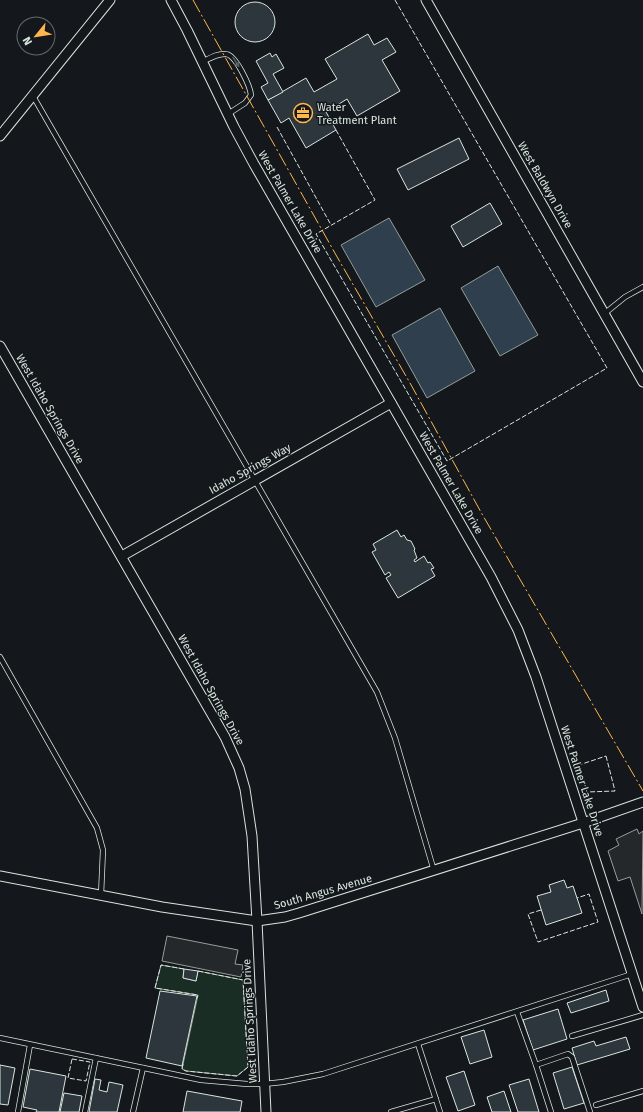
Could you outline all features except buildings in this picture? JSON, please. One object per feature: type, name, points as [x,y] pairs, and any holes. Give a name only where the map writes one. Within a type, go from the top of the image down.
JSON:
[{"type":"street","points":[[0,136],[110,0]]},
{"type":"street","name":"West Palmer Lake Drive","points":[[171,0],[258,170],[491,577],[518,630],[536,677],[643,1007]]},
{"type":"street","name":"West Baldwyn Drive","points":[[426,0],[643,382]]},
{"type":"street","name":"West Idaho Springs Drive","points":[[0,346],[225,737],[239,768],[245,789],[252,836],[266,1112]]},
{"type":"street","name":"Idaho Springs Way","points":[[122,556],[392,404]]},
{"type":"street","name":"South Angus Avenue","points":[[0,876],[162,907],[257,921],[285,917],[299,913],[583,823],[643,802]]},
{"type":"lane","points":[[202,62],[217,55],[227,54],[234,57],[250,88],[251,95],[245,103],[228,114]]},
{"type":"lane","points":[[33,96],[377,692],[395,738],[434,870]]},
{"type":"lane","points":[[604,314],[625,297],[643,287]]},
{"type":"lane","points":[[0,657],[97,828],[103,850],[101,895]]},
{"type":"lane","points":[[0,1038],[201,1080],[264,1084],[283,1082],[323,1074],[632,974]]},
{"type":"lane","points":[[517,1012],[551,1112]]},
{"type":"lane","points":[[572,1036],[643,1014]]},
{"type":"lane","points":[[418,1044],[440,1112]]},
{"type":"lane","points":[[18,1112],[30,1045]]},
{"type":"lane","points":[[536,1066],[568,1054],[572,1057],[590,1112]]},
{"type":"lane","points":[[85,1112],[96,1058]]},
{"type":"lane","points":[[133,1112],[142,1068]]},
{"type":"lane","points":[[596,1105],[643,1090]]},
{"type":"lane","points":[[391,1112],[436,1098]]},
{"type":"green space","points":[[161,965],[184,969],[183,978],[196,981],[198,971],[243,980],[248,1067],[237,1076],[186,1071],[182,1069],[198,995],[155,988]]},
{"type":"shaded area","points":[[637,829],[639,834],[643,831],[642,914],[630,877],[618,881],[608,851],[619,845],[616,839]]},
{"type":"shaded area","points":[[167,936],[238,950],[235,964],[243,965],[241,977],[162,961]]},
{"type":"water","points":[[389,218],[425,280],[376,307],[341,245]]},
{"type":"water","points":[[498,266],[538,335],[500,356],[461,288]]},
{"type":"water","points":[[440,308],[475,371],[427,398],[392,335]]},
{"type":"fence","points":[[336,130],[375,200],[316,234],[447,461],[607,368],[395,0]]},
{"type":"fence","points":[[277,127],[331,225]]},
{"type":"fence","points":[[606,756],[615,791],[587,792],[579,765],[606,756]]},
{"type":"fence","points":[[541,910],[528,914],[538,942],[598,922],[589,894],[577,898]]},
{"type":"fence","points":[[184,969],[161,965],[155,988],[198,995],[197,998]]},
{"type":"fence","points":[[183,1064],[182,1069],[186,1071],[237,1076],[248,1067],[243,980],[198,971]]},
{"type":"fence","points":[[72,1059],[90,1062],[86,1081],[68,1078],[72,1059]]},
{"type":"power","points":[[193,0],[336,255],[410,383],[482,514],[643,791]]},
{"type":"place","name":"Water Treatment Plant","points":[[303,113]]}]
